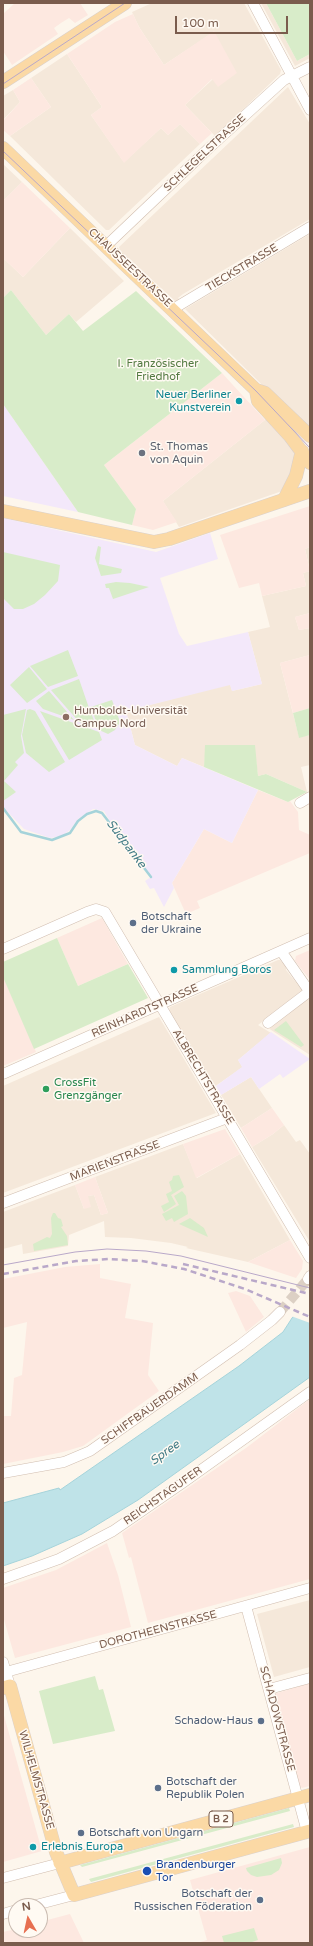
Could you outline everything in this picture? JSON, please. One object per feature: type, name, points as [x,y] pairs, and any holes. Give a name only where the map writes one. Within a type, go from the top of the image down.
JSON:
[{"type":"main road","points":[[3,82],[121,3]]},
{"type":"main road","name":"CHAUSSEESTRASSE","points":[[3,148],[256,390],[265,393],[310,436]]},
{"type":"main road","name":"CHAUSSEESTRASSE","points":[[256,390],[258,400],[302,451],[310,463]]},
{"type":"main road","points":[[284,500],[296,476],[302,451]]},
{"type":"main road","points":[[3,511],[154,542],[169,539],[310,491]]},
{"type":"main road","name":"WILHELMSTRASSE","points":[[6,1687],[60,1863],[74,1895]]},
{"type":"main road","name":"B 2","points":[[60,1863],[304,1796]]},
{"type":"main road","points":[[74,1895],[308,1832]]},
{"type":"street","points":[[253,3],[310,110]]},
{"type":"street","name":"SCHLEGELSTRASSE","points":[[106,246],[208,149],[284,80],[310,67]]},
{"type":"street","name":"TIECKSTRASSE","points":[[173,309],[310,227]]},
{"type":"street","points":[[300,803],[310,797]]},
{"type":"street","name":"ALBRECHTSTRASSE","points":[[3,949],[87,912],[96,909],[105,912],[310,1258]]},
{"type":"street","name":"REINHARDTSTRASSE","points":[[3,1074],[310,938]]},
{"type":"street","points":[[268,1023],[309,991],[281,951]]},
{"type":"street","name":"MARIENSTRASSE","points":[[3,1202],[227,1118]]},
{"type":"street","name":"SCHIFFBAUERDAMM","points":[[3,1473],[64,1462],[90,1451],[240,1345],[280,1312]]},
{"type":"street","name":"REICHSTAGUFER","points":[[3,1579],[59,1559],[113,1531],[165,1496],[310,1392]]},
{"type":"street","name":"DOROTHEENSTRASSE","points":[[4,1667],[246,1606],[310,1588]]},
{"type":"street","name":"SCHADOWSTRASSE","points":[[246,1606],[269,1689],[304,1796],[308,1832]]},
{"type":"street","name":"WILHELMSTRASSE","points":[[4,1667],[6,1687]]},
{"type":"street","points":[[269,1689],[310,1678]]},
{"type":"street","points":[[3,1878],[60,1863]]},
{"type":"street","points":[[48,1902],[74,1895]]},
{"type":"shaded area","points":[[15,3],[80,3],[88,15],[75,23],[69,18],[61,23],[54,28],[58,34],[12,65],[3,51],[3,14]]},
{"type":"shaded area","points":[[152,3],[244,3],[281,70],[280,74],[215,136],[185,105],[213,79],[214,32],[164,65],[139,27],[132,12]]},
{"type":"shaded area","points":[[261,3],[266,3],[297,61],[310,54],[310,58],[295,66]]},
{"type":"shaded area","points":[[133,14],[139,27],[164,65],[214,31],[237,73],[218,87],[212,79],[185,105],[212,133],[200,144],[180,124],[168,135],[161,128],[124,163],[91,115],[102,107],[67,54],[115,22]]},
{"type":"shaded area","points":[[67,54],[102,107],[91,115],[124,162],[161,128],[168,135],[180,124],[200,144],[109,230],[106,230],[10,136],[51,107],[31,78]]},
{"type":"shaded area","points":[[31,78],[51,107],[10,136],[3,130],[3,121],[20,102],[13,90]]},
{"type":"shaded area","points":[[288,87],[310,124],[310,219],[183,294],[178,298],[181,301],[177,303],[120,250],[119,247]]},
{"type":"shaded area","points":[[13,90],[20,102],[3,120],[3,96]]},
{"type":"shaded area","points":[[3,164],[22,182],[3,201]]},
{"type":"shaded area","points":[[22,182],[70,228],[23,277],[3,258],[3,201]]},
{"type":"shaded area","points":[[70,228],[124,281],[76,322],[69,314],[46,335],[11,290],[3,298],[3,258],[23,277]]},
{"type":"shaded area","points":[[310,234],[310,432],[185,309]]},
{"type":"shaded area","points":[[222,373],[265,420],[163,501],[177,522],[153,530],[132,525],[136,509],[104,465]]},
{"type":"shaded area","points":[[3,404],[6,408],[78,512],[3,496]]},
{"type":"shaded area","points":[[270,416],[298,452],[285,490],[179,527],[163,501]]},
{"type":"shaded area","points":[[310,506],[310,547],[305,549],[310,571],[303,573],[306,586],[262,596],[259,583],[239,588],[220,535]]},
{"type":"shaded area","name":"Humboldt-Universität Campus Nord","points":[[3,518],[156,552],[210,533],[218,559],[160,578],[179,634],[187,646],[248,632],[262,684],[232,691],[230,685],[126,711],[135,745],[177,766],[182,758],[258,790],[232,843],[204,829],[172,883],[174,888],[164,907],[154,888],[150,889],[145,881],[151,877],[124,839],[113,827],[104,811],[93,809],[78,819],[70,830],[62,836],[50,838],[24,829],[5,809],[3,810]]},
{"type":"shaded area","points":[[310,547],[310,571],[305,549]]},
{"type":"shaded area","points":[[310,571],[310,613],[295,617],[299,630],[310,628],[310,655],[280,663],[299,737],[310,735],[310,765],[301,767],[307,792],[266,774],[258,776],[254,745],[206,745],[204,767],[182,758],[177,766],[135,745],[126,711],[230,684],[232,691],[262,684],[248,632],[270,627],[262,596],[306,586],[303,573]]},
{"type":"shaded area","points":[[310,613],[310,628],[299,630],[295,617]]},
{"type":"shaded area","points":[[310,655],[310,708],[293,713],[280,663]]},
{"type":"shaded area","points":[[258,790],[288,802],[290,801],[298,812],[299,830],[310,835],[310,853],[197,901],[200,908],[186,914],[172,883],[204,829],[232,843]]},
{"type":"shaded area","points":[[102,918],[128,964],[78,986],[57,938]]},
{"type":"shaded area","points":[[310,950],[310,980],[295,961],[296,956]]},
{"type":"shaded area","points":[[280,960],[286,967],[286,970],[302,990],[301,992],[258,1025],[271,1033],[238,1060],[243,1067],[214,1087],[169,1011],[170,1007]]},
{"type":"shaded area","points":[[3,976],[36,1052],[3,1066]]},
{"type":"shaded area","points":[[310,995],[310,1055],[268,1028]]},
{"type":"shaded area","points":[[159,1017],[216,1113],[3,1193],[3,1086]]},
{"type":"shaded area","points":[[271,1032],[310,1059],[283,1078],[280,1074],[259,1089],[251,1077],[221,1095],[216,1086],[242,1067],[238,1060]]},
{"type":"shaded area","points":[[251,1077],[272,1108],[241,1128],[221,1095]]},
{"type":"shaded area","points":[[272,1108],[284,1125],[252,1147],[241,1128]]},
{"type":"shaded area","points":[[284,1125],[296,1142],[300,1140],[310,1154],[310,1242],[252,1147]]},
{"type":"shaded area","points":[[225,1129],[240,1154],[196,1178],[183,1144]]},
{"type":"shaded area","points":[[183,1144],[197,1178],[240,1154],[290,1240],[248,1262],[186,1248],[188,1247],[171,1243],[131,1238],[105,1237],[104,1221],[69,1235],[68,1246],[23,1254],[22,1244],[3,1249],[3,1212],[75,1185],[84,1209],[88,1196],[94,1195],[101,1215],[108,1213],[95,1177]]},
{"type":"shaded area","points":[[95,1177],[108,1213],[101,1215],[94,1195],[88,1196],[91,1207],[84,1209],[75,1185]]},
{"type":"shaded area","points":[[290,1240],[303,1261],[302,1269],[296,1278],[248,1262]]},
{"type":"shaded area","points":[[100,1264],[100,1278],[131,1284],[125,1318],[153,1323],[148,1375],[159,1391],[83,1446],[63,1452],[3,1464],[3,1416],[11,1416],[14,1378],[22,1375],[27,1322],[3,1328],[3,1279],[65,1267]]},
{"type":"shaded area","points":[[236,1291],[250,1296],[264,1317],[246,1332],[228,1293]]},
{"type":"shaded area","points":[[310,1399],[310,1579],[148,1623],[131,1557],[129,1558],[122,1533],[246,1448]]},
{"type":"shaded area","points":[[107,1543],[118,1575],[131,1627],[15,1658],[3,1616],[3,1588],[56,1570]]},
{"type":"shaded area","points":[[310,1600],[310,1667],[274,1677],[257,1614]]},
{"type":"shaded area","points":[[310,1683],[310,1786],[302,1788],[298,1784],[274,1694]]},
{"type":"shaded area","points":[[3,1712],[42,1851],[3,1862]]},
{"type":"shaded area","points":[[310,1847],[310,1943],[197,1943],[207,1940],[190,1880]]},
{"type":"shaded area","points":[[70,1914],[84,1943],[3,1943],[3,1932],[8,1931],[8,1938],[48,1938],[48,1920]]},
{"type":"green space","points":[[266,3],[310,3],[310,54],[297,61]]},
{"type":"green space","name":"I. Französischer Friedhof","points":[[11,290],[46,335],[69,314],[83,331],[136,291],[222,373],[104,465],[136,509],[132,525],[78,512],[3,404],[3,298]]},
{"type":"green space","points":[[98,546],[101,547],[99,564],[122,569],[121,573],[101,576],[95,558]]},
{"type":"green space","points":[[3,552],[60,565],[58,581],[34,604],[23,609],[14,609],[3,598]]},
{"type":"green space","points":[[116,582],[149,587],[113,599],[109,588],[106,588],[105,584]]},
{"type":"green space","points":[[68,650],[78,676],[48,687],[30,666]]},
{"type":"green space","points":[[29,667],[47,689],[27,703],[10,685]]},
{"type":"green space","points":[[79,679],[97,728],[79,722],[51,690]]},
{"type":"green space","points":[[49,691],[74,720],[43,709],[36,701]]},
{"type":"green space","points":[[112,700],[119,719],[119,724],[115,730],[108,734],[99,730],[91,707]]},
{"type":"green space","points":[[310,708],[310,735],[299,738],[293,713]]},
{"type":"green space","points":[[26,709],[21,736],[24,753],[15,762],[18,765],[4,781],[16,792],[3,801],[3,715]]},
{"type":"green space","points":[[30,709],[35,711],[65,762],[49,772],[26,753],[22,735],[27,710]]},
{"type":"green space","points":[[40,711],[99,732],[102,740],[69,760]]},
{"type":"green space","points":[[205,745],[255,745],[258,776],[266,774],[307,792],[288,802],[204,767]]},
{"type":"green space","points":[[57,938],[78,986],[128,964],[148,998],[34,1049],[3,977],[3,962]]},
{"type":"green space","points":[[286,1021],[304,1045],[301,1047],[274,1030]]},
{"type":"green space","points":[[179,1175],[184,1187],[171,1195],[176,1204],[164,1212],[161,1206],[169,1202],[166,1194],[172,1191],[169,1182],[172,1180],[173,1176]]},
{"type":"green space","points":[[182,1191],[186,1196],[188,1214],[174,1222],[172,1218],[166,1221],[162,1214],[179,1205],[174,1196]]},
{"type":"green space","points":[[53,1213],[61,1219],[63,1226],[61,1227],[67,1236],[68,1245],[34,1251],[33,1244],[47,1237],[50,1238],[52,1234],[51,1218]]},
{"type":"green space","points":[[190,1218],[204,1228],[208,1237],[179,1224]]},
{"type":"green space","points":[[95,1676],[99,1690],[103,1689],[115,1731],[53,1744],[39,1691]]},
{"type":"green space","points":[[289,1808],[290,1811],[82,1867],[80,1865]]},
{"type":"green space","points":[[293,1824],[294,1827],[91,1882],[89,1879]]},
{"type":"green space","points":[[281,1858],[282,1863],[279,1870],[271,1875],[257,1877],[251,1875],[246,1868]]},
{"type":"green space","points":[[254,1928],[258,1940],[249,1943],[224,1943],[222,1936]]},
{"type":"water","name":"Spree","points":[[310,1297],[310,1377],[138,1500],[82,1534],[32,1556],[3,1566],[3,1503],[59,1488],[60,1490],[239,1366],[283,1332],[292,1318]]},
{"type":"pier","points":[[310,1295],[310,1323],[291,1316],[293,1315]]},
{"type":"waterway","name":"Südpanke","points":[[3,808],[21,832],[52,840],[70,833],[78,821],[87,814],[96,811],[102,813],[151,877]]},
{"type":"tunnel","points":[[280,1312],[308,1279]]},
{"type":"tram line","points":[[3,84],[125,3]]},
{"type":"tram line","points":[[3,151],[256,391],[310,448]]},
{"type":"tram line","points":[[3,1265],[75,1252],[107,1249],[146,1251],[181,1256],[310,1288]]},
{"type":"railway","points":[[3,1274],[76,1261],[108,1259],[142,1261],[184,1269],[245,1289],[310,1317]]},
{"type":"railway","points":[[183,1264],[310,1294]]},
{"type":"place","name":"Neuer Berliner Kunstverein","points":[[239,401]]},
{"type":"place","name":"St. Thomas von Aquin","points":[[142,453]]},
{"type":"place","name":"Humboldt-Universität Campus Nord","points":[[66,717]]},
{"type":"place","name":"Botschaft der Ukraine","points":[[133,923]]},
{"type":"place","name":"Sammlung Boros","points":[[174,970]]},
{"type":"place","name":"CrossFit Grenzgänger","points":[[46,1089]]},
{"type":"place","name":"Schadow-Haus","points":[[261,1721]]},
{"type":"place","name":"Botschaft der Republik Polen","points":[[158,1788]]},
{"type":"place","name":"Botschaft von Ungarn","points":[[81,1833]]},
{"type":"place","name":"Erlebnis Europa","points":[[33,1847]]},
{"type":"place","name":"Brandenburger Tor","points":[[147,1871]]},
{"type":"place","name":"Botschaft der Russischen Föderation","points":[[260,1900]]}]
